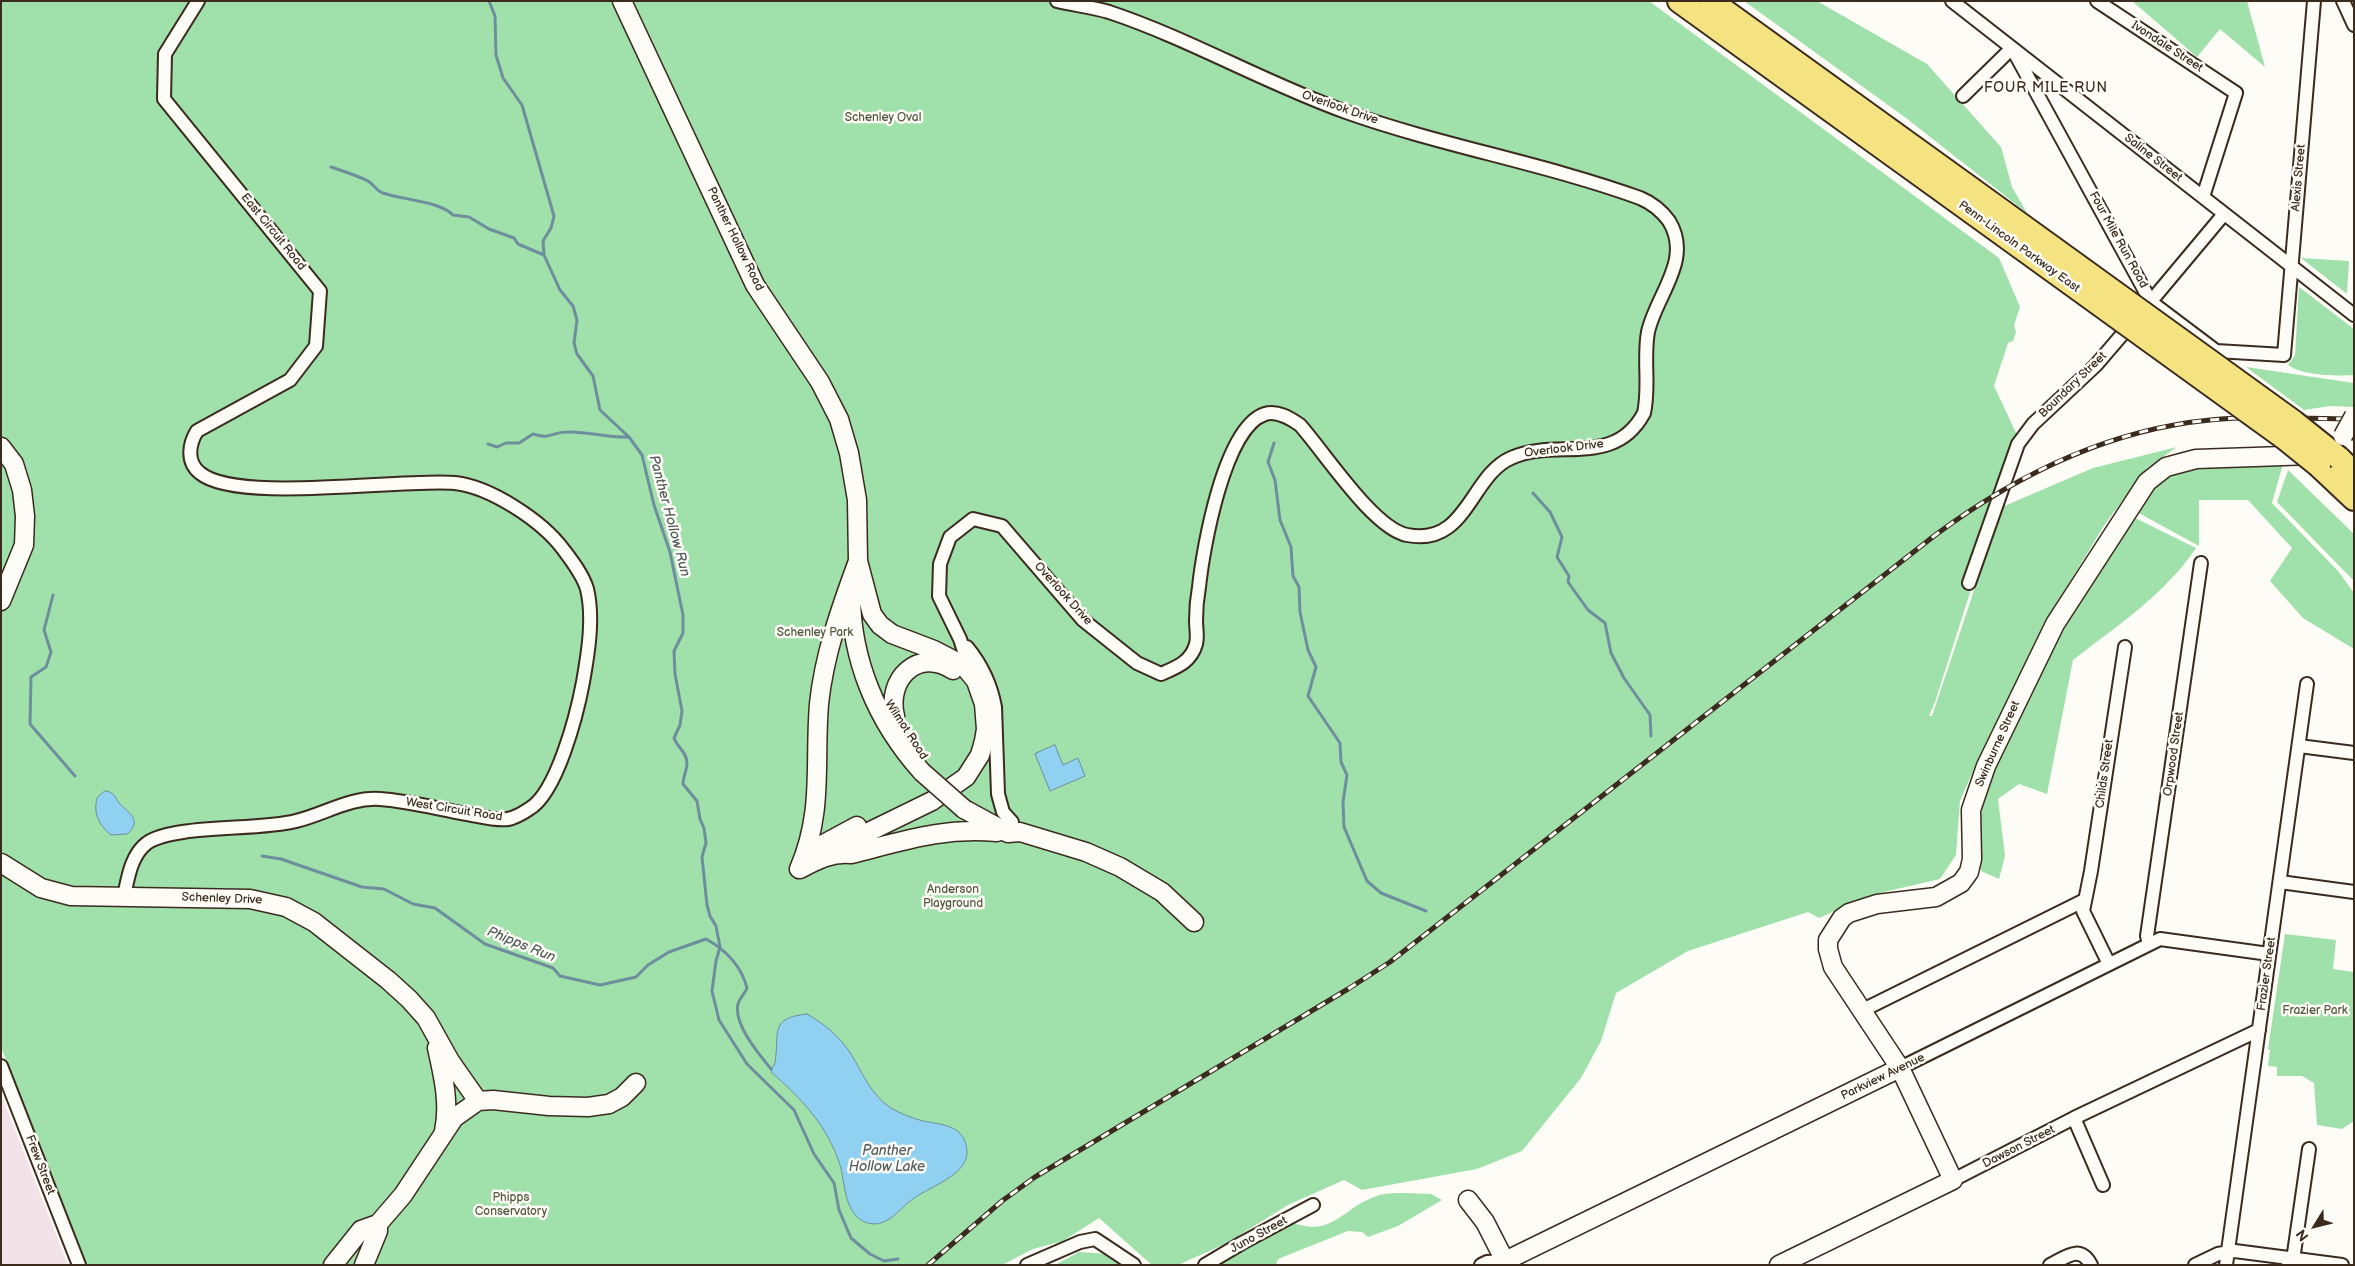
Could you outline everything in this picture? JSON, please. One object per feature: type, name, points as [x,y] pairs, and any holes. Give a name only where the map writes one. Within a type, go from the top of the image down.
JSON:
[{"type":"highway","name":"Penn-Lincoln Parkway East","points":[[1679,1],[1960,193]]},
{"type":"highway","name":"Penn-Lincoln Parkway East","points":[[1711,1],[1960,193],[2276,432],[2337,466],[2354,499]]},
{"type":"main road","name":"Panther Hollow Road","points":[[622,1],[755,284],[820,382],[839,419],[857,500],[858,580]]},
{"type":"main road","name":"Swinburne Street","points":[[1953,1180],[1900,1068],[1830,959],[1828,940],[1831,932],[1842,918],[1849,913],[1877,904],[1936,897],[1961,883],[1969,872],[1972,860],[1971,810],[1986,766],[2055,624],[2147,482],[2166,467],[2196,459],[2324,454],[2335,448],[2354,416]]},
{"type":"main road","points":[[1,447],[14,464],[22,490],[25,516],[24,545],[1,602]]},
{"type":"main road","points":[[858,580],[872,614],[880,625],[904,640],[956,660],[970,670],[981,693],[986,718],[984,741],[974,766],[966,777],[946,794],[846,843],[805,854],[816,816],[819,704],[823,671],[858,580]]},
{"type":"main road","name":"Wilmot Road","points":[[858,580],[871,659],[884,694],[926,769]]},
{"type":"main road","name":"Wilmot Road","points":[[858,580],[854,634],[866,682],[886,725],[909,758],[926,769],[968,805],[1013,829],[1086,852],[1127,870],[1162,892],[1194,922]]},
{"type":"main road","points":[[835,846],[939,787],[956,774],[968,756],[976,735],[973,699],[963,679],[948,666],[928,662],[917,665],[905,672],[894,691],[892,704],[895,716]]},
{"type":"main road","points":[[816,816],[835,846],[851,854],[937,832],[1013,829]]},
{"type":"main road","name":"Schenley Drive","points":[[1,863],[26,881],[58,894],[85,898],[124,896],[250,898],[286,907],[320,926],[388,980],[418,1008],[450,1061],[478,1101],[454,1118],[403,1194],[378,1224],[361,1230],[333,1265]]},
{"type":"main road","name":"Schenley Drive","points":[[433,1031],[446,1085],[446,1121],[443,1136]]},
{"type":"main road","name":"Parkview Avenue","points":[[1504,1263],[1900,1068]]},
{"type":"main road","points":[[478,1101],[492,1100],[549,1106],[588,1107],[608,1104],[622,1098],[636,1083]]},
{"type":"main road","name":"Dawson Street","points":[[1779,1265],[1953,1180]]},
{"type":"main road","points":[[1468,1200],[1485,1222],[1504,1263]]},
{"type":"main road","name":"Schenley Drive","points":[[364,1265],[378,1231],[378,1224]]},
{"type":"street","name":"East Circuit Road","points":[[197,432],[290,380],[316,346],[320,291],[164,99],[165,54],[198,1]]},
{"type":"street","name":"Overlook Drive","points":[[970,670],[960,639],[939,596],[940,564],[950,537],[973,519],[1002,526],[1083,620],[1137,663],[1161,674],[1186,663],[1197,643],[1199,586],[1208,523],[1230,458],[1248,426],[1264,414],[1289,417],[1300,425],[1375,516],[1395,531],[1415,536],[1432,534],[1454,523],[1468,508],[1496,467],[1510,458],[1525,452],[1596,448],[1610,444],[1632,430],[1644,413],[1648,333],[1653,315],[1675,268],[1678,254],[1675,232],[1666,217],[1652,203],[1596,182],[1348,113],[1280,87],[1175,38],[1114,14],[1057,1]]},
{"type":"street","name":"Saline Street","points":[[1952,1],[2354,316]]},
{"type":"street","name":"Ivondale Street","points":[[2097,1],[2236,93],[2203,197]]},
{"type":"street","points":[[2343,1],[2354,25]]},
{"type":"street","name":"Alexis Street","points":[[2284,355],[2317,2]]},
{"type":"street","points":[[1963,96],[2012,48]]},
{"type":"street","name":"Four Mile Run Road","points":[[2012,48],[2150,302],[2216,351],[2284,355]]},
{"type":"street","name":"Boundary Street","points":[[1969,583],[2018,444],[2033,424],[2096,365],[2224,214]]},
{"type":"street","name":"West Circuit Road","points":[[124,896],[132,863],[145,844],[168,834],[267,826],[295,821],[360,800],[399,801],[481,817],[507,819],[532,808],[548,789],[572,729],[587,659],[589,614],[587,588],[574,562],[557,540],[510,504],[482,490],[456,483],[324,488],[256,487],[226,483],[200,474],[193,466],[190,455],[191,442],[197,432]]},
{"type":"street","name":"Orpwood Street","points":[[2149,944],[2147,936],[2201,564]]},
{"type":"street","name":"Overlook Drive","points":[[960,639],[982,671],[993,694],[998,794],[1003,812],[1013,829]]},
{"type":"street","name":"Childs Street","points":[[2109,964],[2083,911],[2125,647]]},
{"type":"street","name":"Frazier Street","points":[[2226,1265],[2307,684]]},
{"type":"street","points":[[2299,746],[2354,753]]},
{"type":"street","points":[[2280,882],[2354,892]]},
{"type":"street","points":[[1861,1010],[2085,900]]},
{"type":"street","name":"Parkview Avenue","points":[[1900,1068],[2160,939],[2269,954]]},
{"type":"street","name":"Dawson Street","points":[[1953,1180],[2074,1118],[2259,1030]]},
{"type":"street","name":"Frew Street","points":[[1,1066],[79,1265]]},
{"type":"street","points":[[2074,1118],[2103,1185]]},
{"type":"street","points":[[2289,1262],[2294,1253],[2309,1149]]},
{"type":"street","name":"Juno Street","points":[[1205,1265],[1242,1242],[1313,1205]]},
{"type":"street","points":[[1026,1265],[1080,1242],[1095,1239],[1134,1265]]},
{"type":"street","points":[[2196,1265],[2228,1252],[2289,1262],[2342,1265]]},
{"type":"street","points":[[2050,1265],[2072,1254],[2081,1253],[2086,1256],[2091,1265]]},
{"type":"street","name":"Parkview Avenue","points":[[1481,1265],[1487,1262],[1504,1263]]},
{"type":"street","points":[[2348,1265],[2354,1262]]},
{"type":"shaded area","points":[[1,1094],[6,1107],[68,1265],[1,1265]]},
{"type":"green space","name":"Schenley Park","points":[[1,1],[1649,1],[1999,258],[2020,307],[2014,325],[2016,332],[2013,341],[2008,343],[1994,386],[2017,435],[1997,482],[1974,580],[1929,716],[1932,716],[2002,507],[2093,468],[2177,447],[2147,468],[2105,524],[2042,628],[1960,801],[1956,855],[1940,879],[1871,895],[1819,918],[1808,912],[1688,951],[1616,993],[1601,1041],[1581,1078],[1522,1151],[1477,1169],[1362,1190],[1344,1180],[1288,1205],[1225,1244],[1178,1265],[1152,1265],[1099,1218],[1063,1241],[1033,1249],[1002,1265],[83,1265],[1,1047]]},
{"type":"green space","points":[[1744,1],[1817,1],[1927,64],[2001,147],[2012,187],[2027,213],[1906,118]]},
{"type":"green space","points":[[2132,1],[2247,1],[2265,67],[2220,29],[2197,57]]},
{"type":"green space","points":[[2301,258],[2349,261],[2347,294]]},
{"type":"green space","points":[[2299,287],[2354,329],[2354,375],[2311,373],[2294,369],[2288,365],[2295,355]]},
{"type":"green space","points":[[2246,367],[2354,383],[2354,407],[2330,406],[2304,410]]},
{"type":"green space","points":[[2283,464],[2272,503],[2338,571],[2354,593],[2354,649],[2303,618],[2270,581],[2292,548],[2248,500],[2199,500],[2199,546],[2135,511],[2163,478],[2211,466]]},
{"type":"green space","points":[[2288,470],[2354,534],[2354,581],[2277,502]]},
{"type":"green space","points":[[2133,517],[2196,548],[2155,595],[2073,660],[2047,794],[2019,784],[1998,799],[2005,856],[1999,879],[1981,871],[1979,823],[1986,791],[2043,662],[2090,583]]},
{"type":"green space","name":"Frazier Park","points":[[2285,934],[2336,940],[2333,969],[2354,972],[2354,1121],[2342,1129],[2317,1125],[2314,1083],[2302,1076],[2277,1076],[2277,1067],[2268,1066],[2270,1050],[2268,1049]]},
{"type":"green space","points":[[1382,1194],[1431,1194],[1442,1200],[1398,1226],[1368,1237],[1362,1232],[1348,1231],[1278,1259],[1276,1265],[1217,1265],[1293,1223],[1307,1226],[1329,1224],[1365,1201]]},
{"type":"green space","points":[[1079,1252],[1109,1254],[1128,1265],[1055,1265]]},
{"type":"water","points":[[1055,745],[1063,765],[1078,758],[1085,776],[1050,791],[1035,754]]},
{"type":"water","points":[[105,791],[113,794],[133,817],[134,825],[127,834],[111,835],[98,819],[96,809],[97,798]]},
{"type":"water","name":"Panther Hollow Lake","points":[[807,1014],[820,1022],[842,1042],[873,1090],[884,1103],[911,1117],[952,1128],[963,1136],[966,1143],[965,1161],[953,1175],[916,1197],[882,1223],[869,1223],[855,1215],[848,1202],[840,1165],[828,1137],[803,1102],[771,1072],[775,1063],[778,1029],[781,1024],[786,1019]]},
{"type":"waterway","name":"Panther Hollow Run","points":[[489,1],[495,16],[496,55],[503,78],[522,105],[554,216],[551,228],[543,241],[544,255],[560,290],[573,306],[577,320],[574,343],[577,354],[593,376],[600,410],[629,437],[642,455],[654,505],[670,552],[683,615],[683,633],[674,651],[675,674],[682,711],[680,725],[674,738],[687,759],[683,784],[697,801],[700,819],[704,828],[706,843],[702,857],[707,905],[710,916],[716,926],[720,947],[712,991],[719,1020],[747,1064],[794,1110],[814,1154],[834,1183],[839,1210],[851,1238],[870,1254],[884,1261],[898,1259]]},
{"type":"waterway","points":[[331,167],[368,181],[383,193],[430,204],[447,210],[453,215],[469,217],[489,229],[514,238],[518,244],[544,255]]},
{"type":"waterway","points":[[488,444],[497,447],[506,443],[519,443],[533,434],[547,436],[567,432],[629,437]]},
{"type":"waterway","points":[[1274,443],[1268,462],[1275,480],[1280,520],[1291,547],[1293,576],[1299,587],[1300,612],[1308,650],[1316,667],[1308,696],[1340,743],[1341,762],[1347,775],[1343,802],[1344,827],[1367,881],[1381,893],[1426,911]]},
{"type":"waterway","points":[[1533,493],[1550,512],[1562,537],[1557,557],[1569,576],[1568,582],[1588,610],[1605,623],[1611,653],[1624,678],[1650,715],[1651,736]]},
{"type":"waterway","points":[[53,595],[44,630],[51,652],[46,667],[31,677],[30,724],[75,776]]},
{"type":"waterway","name":"Phipps Run","points":[[262,856],[281,859],[362,887],[384,889],[413,904],[435,908],[485,944],[553,968],[560,976],[600,985],[636,977],[648,965],[669,952],[706,939],[726,953],[741,972],[747,988],[738,1004],[739,1020],[748,1038],[771,1069]]},
{"type":"railway","points":[[928,1265],[1002,1201],[1035,1177],[1390,962],[1934,536],[1997,494],[2030,475],[2099,445],[2172,425],[2246,418],[2354,419]]},
{"type":"district","name":"FOUR MILE RUN","points":[[2046,88]]},
{"type":"park label","name":"Schenley Oval","points":[[883,118]]},
{"type":"park label","name":"Anderson Playground","points":[[953,897]]},
{"type":"park label","name":"Phipps Conservatory","points":[[511,1205]]}]
